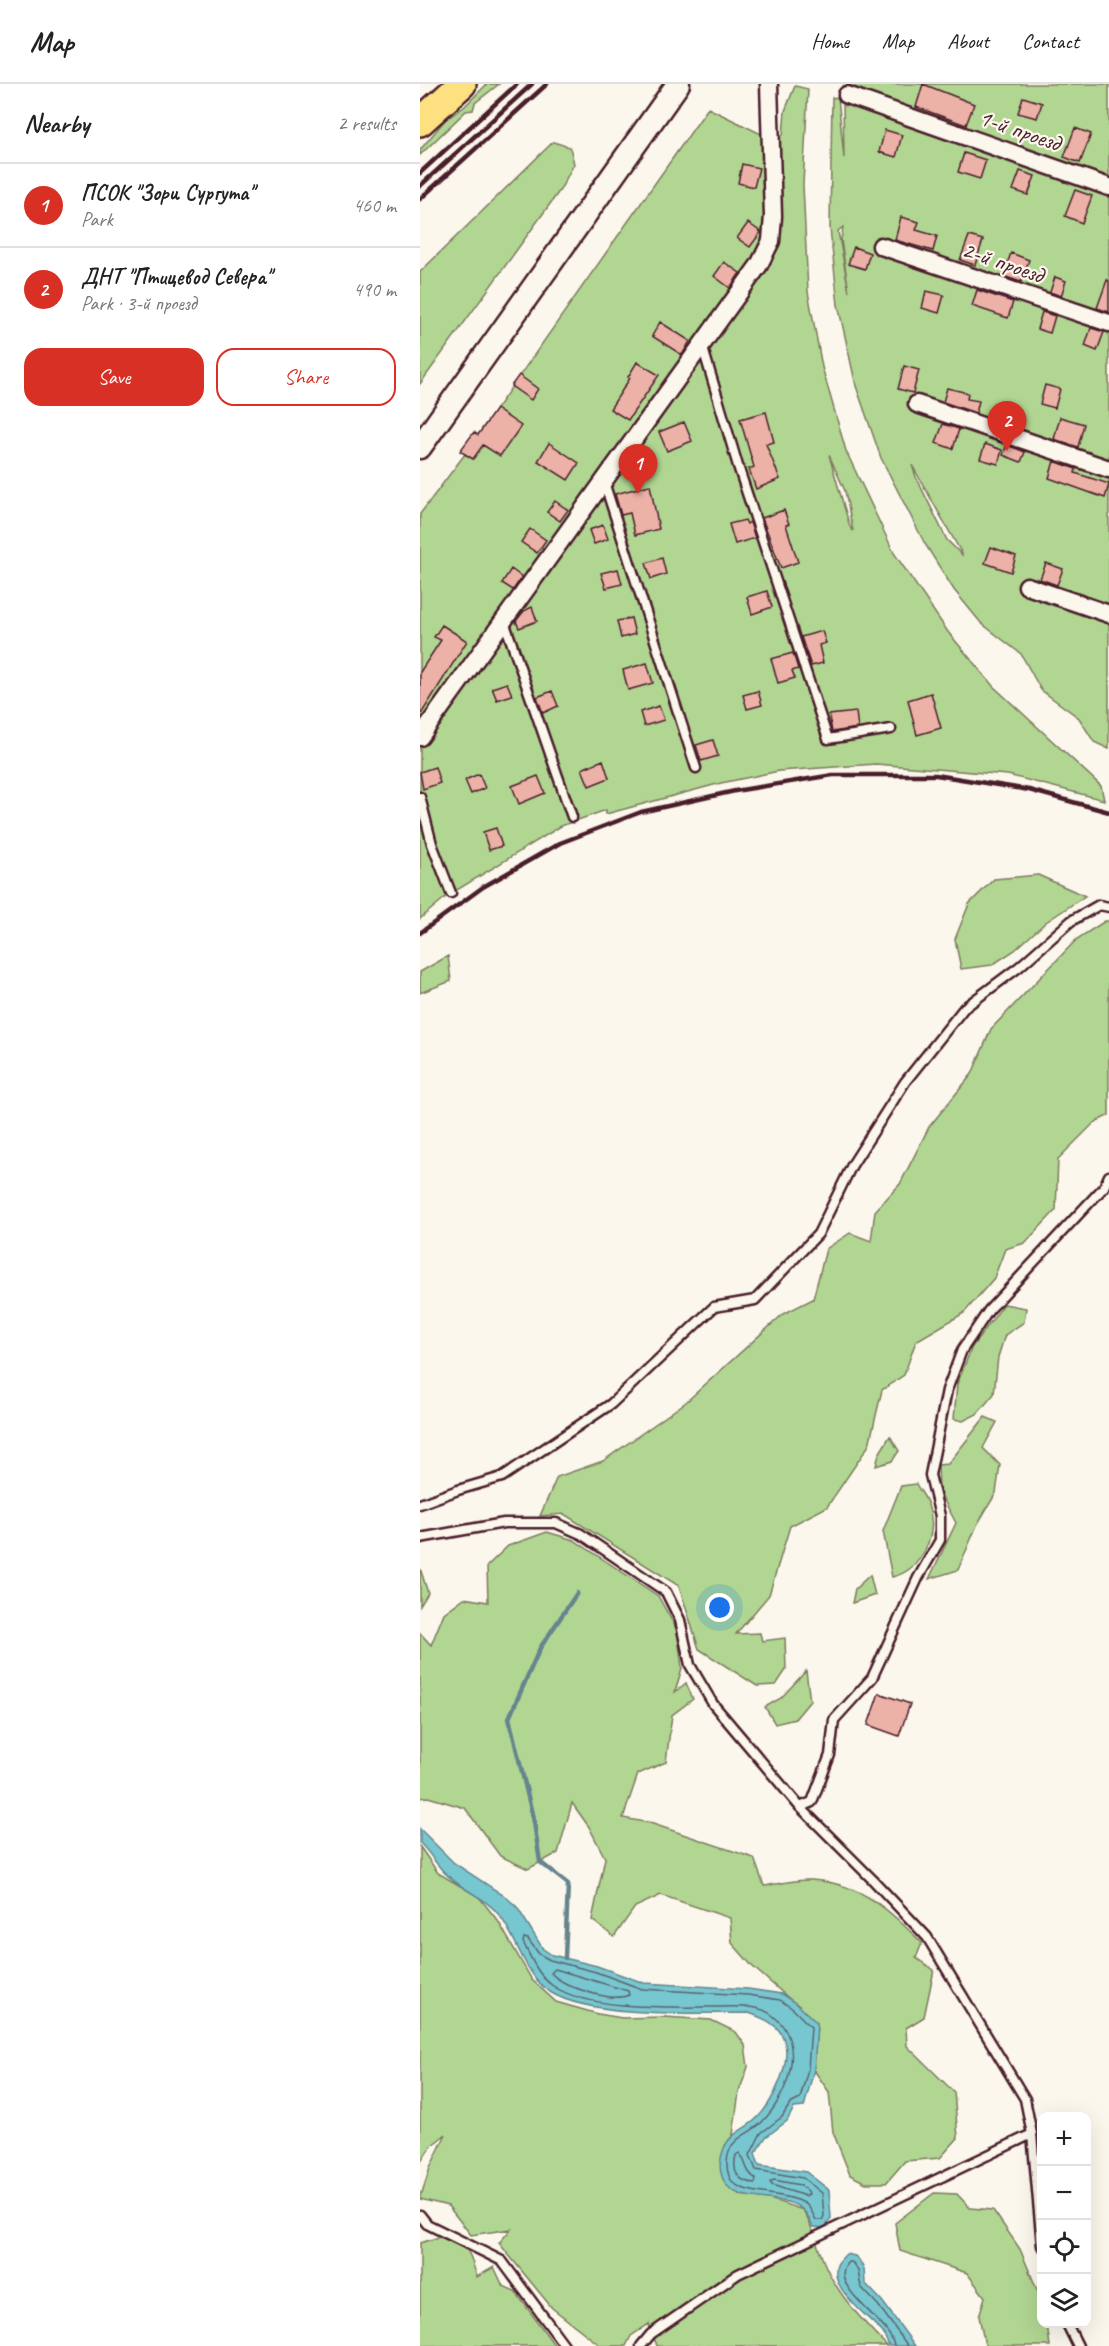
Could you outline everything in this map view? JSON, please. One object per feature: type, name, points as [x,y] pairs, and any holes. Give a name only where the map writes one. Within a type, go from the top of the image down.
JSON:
[{"type":"highway","points":[[420,122],[462,84]]},
{"type":"main road","points":[[420,447],[678,84]]},
{"type":"street","points":[[420,737],[759,265],[771,241],[773,216],[769,84]]},
{"type":"street","name":"1-й проезд","points":[[845,92],[1109,187]]},
{"type":"street","name":"2-й проезд","points":[[881,246],[1109,323]]},
{"type":"street","points":[[917,404],[1109,469]]},
{"type":"street","points":[[1027,586],[1109,614]]},
{"type":"lane","points":[[702,345],[738,466],[828,739],[891,729]]},
{"type":"lane","points":[[604,482],[696,768]]},
{"type":"lane","points":[[504,620],[572,817]]},
{"type":"lane","points":[[420,797],[432,844],[451,893]]},
{"type":"lane","points":[[420,1504],[502,1476],[611,1404],[714,1307],[755,1300],[818,1234],[852,1166],[905,1082],[964,1008],[1019,967],[1071,921],[1099,905],[1109,906]]},
{"type":"lane","points":[[800,1807],[812,1802],[816,1793],[830,1755],[834,1720],[872,1678],[918,1578],[940,1540],[940,1516],[930,1475],[948,1390],[962,1350],[989,1310],[1104,1187],[1109,1176]]},
{"type":"lane","points":[[420,1538],[504,1523],[556,1523],[581,1534],[666,1592],[680,1620],[690,1665],[713,1704],[800,1807],[927,1937],[1025,2099],[1032,2134],[1039,2220]]},
{"type":"lane","points":[[641,2346],[651,2334],[738,2274],[1032,2134]]},
{"type":"lane","points":[[420,2216],[427,2224],[502,2261],[565,2346]]},
{"type":"lane","points":[[1069,2328],[1078,2346]]},
{"type":"green space","points":[[487,84],[499,84],[475,103],[473,110],[466,111],[420,155],[420,150],[445,120],[464,107]]},
{"type":"green space","points":[[848,84],[1109,84],[1109,749],[1094,742],[1079,718],[1041,690],[1021,654],[981,623],[954,590],[925,544],[881,458],[856,386],[838,305],[830,228],[832,98],[838,97],[844,158],[843,104]],"holes":[[[843,227],[841,240],[849,292],[838,231]],[[912,465],[962,554],[962,555],[947,540]]]},
{"type":"green space","points":[[795,86],[808,89],[803,185],[808,292],[822,367],[846,451],[894,553],[948,632],[993,686],[1101,786],[1104,800],[1008,775],[876,764],[779,771],[721,783],[606,814],[606,810],[561,826],[447,896],[420,919],[420,514],[465,454],[473,459],[483,445],[475,439],[708,108],[759,133],[783,135],[785,111]],"holes":[[[829,455],[845,491],[853,531]]]},
{"type":"green space","points":[[553,142],[570,147],[574,164],[560,190],[420,384],[420,272]]},
{"type":"green space","points":[[1038,875],[1085,896],[1046,922],[1015,950],[992,965],[961,969],[955,939],[969,904],[994,879]]},
{"type":"green space","points":[[1105,921],[1109,921],[1109,1115],[1094,1123],[1058,1159],[1056,1210],[1025,1243],[1005,1249],[994,1278],[964,1313],[916,1341],[904,1375],[882,1390],[869,1445],[827,1507],[790,1526],[769,1595],[736,1634],[760,1633],[762,1641],[785,1638],[786,1670],[776,1685],[757,1686],[699,1649],[679,1586],[564,1514],[540,1516],[557,1477],[603,1461],[686,1402],[783,1314],[813,1299],[826,1249],[850,1233],[871,1241],[875,1211],[900,1184],[929,1127],[972,1074],[991,1029],[1077,939]]},
{"type":"green space","points":[[448,956],[451,981],[420,993],[420,972]]},
{"type":"green space","points":[[1004,1304],[1026,1308],[1024,1322],[1005,1335],[998,1357],[994,1394],[977,1414],[963,1421],[954,1419],[957,1384],[972,1347]]},
{"type":"green space","points":[[985,1417],[997,1422],[983,1448],[1000,1465],[996,1493],[977,1525],[958,1570],[929,1579],[956,1523],[939,1491],[938,1465],[948,1464]]},
{"type":"green space","points":[[890,1436],[899,1451],[892,1461],[876,1466],[879,1454]]},
{"type":"green space","points":[[916,1484],[927,1502],[931,1516],[929,1539],[919,1559],[912,1567],[892,1577],[883,1531],[901,1486]]},
{"type":"green space","points":[[547,1532],[574,1540],[658,1596],[677,1630],[682,1668],[675,1692],[686,1683],[693,1699],[672,1715],[666,1762],[638,1774],[623,1818],[650,1823],[754,1858],[764,1886],[811,1880],[845,1886],[885,1909],[922,1943],[916,1958],[934,1970],[924,2017],[906,2028],[907,2046],[954,2092],[958,2138],[940,2158],[905,2161],[886,2183],[866,2183],[850,2175],[833,2132],[829,2092],[814,2070],[817,2023],[753,1967],[732,1943],[730,1918],[661,1895],[635,1907],[614,1937],[592,1920],[605,1858],[589,1827],[572,1803],[558,1853],[528,1869],[500,1856],[465,1808],[428,1797],[420,1798],[420,1633],[431,1645],[444,1613],[464,1598],[488,1602],[487,1566],[508,1546]]},
{"type":"green space","points":[[420,1568],[428,1593],[420,1606]]},
{"type":"green space","points":[[870,1575],[875,1595],[852,1603],[855,1589]]},
{"type":"green space","points":[[806,1671],[810,1701],[795,1719],[775,1724],[765,1707],[781,1698]]},
{"type":"green space","points":[[420,1847],[438,1873],[479,1897],[498,1921],[532,1980],[556,2002],[622,2018],[664,2017],[711,2020],[736,2032],[745,2045],[748,2067],[739,2092],[733,2135],[725,2146],[739,2195],[770,2199],[803,2210],[826,2267],[838,2289],[887,2346],[657,2346],[649,2324],[631,2336],[626,2346],[601,2346],[552,2308],[499,2243],[511,2229],[471,2235],[448,2206],[420,2199],[430,2168],[446,2134],[431,2146],[420,2163]]},
{"type":"green space","points":[[934,2193],[957,2194],[970,2208],[993,2210],[1020,2249],[1037,2289],[1037,2328],[1048,2328],[1050,2346],[985,2346],[979,2316],[985,2297],[967,2273],[900,2251],[895,2223]]},
{"type":"green space","points":[[439,2237],[457,2242],[466,2249],[477,2277],[494,2267],[503,2286],[515,2291],[555,2346],[420,2346],[420,2243]]},
{"type":"water","points":[[420,1829],[454,1863],[506,1897],[517,1907],[543,1949],[552,1955],[597,1966],[644,1983],[748,1989],[782,1994],[797,2004],[817,2023],[814,2070],[804,2107],[794,2108],[787,2121],[766,2137],[755,2153],[759,2165],[806,2172],[829,2190],[831,2218],[825,2228],[813,2227],[805,2213],[796,2205],[739,2194],[730,2189],[721,2172],[722,2155],[728,2141],[762,2112],[769,2103],[783,2071],[786,2049],[782,2034],[774,2026],[749,2013],[618,2010],[568,2000],[550,1992],[541,1985],[527,1966],[506,1925],[494,1909],[450,1878],[420,1843]]},
{"type":"water","points":[[846,2254],[855,2256],[859,2260],[864,2269],[865,2283],[882,2301],[915,2346],[889,2346],[883,2333],[844,2293],[836,2274],[838,2264]]},
{"type":"building","points":[[923,84],[974,104],[966,125],[916,107]]},
{"type":"building","points":[[1023,97],[1042,103],[1037,118],[1018,113]]},
{"type":"building","points":[[1075,128],[1091,134],[1080,163],[1064,157]]},
{"type":"building","points":[[885,130],[902,135],[896,157],[879,152]]},
{"type":"building","points":[[964,153],[986,160],[980,179],[958,172]]},
{"type":"building","points":[[742,164],[759,168],[754,187],[738,183]]},
{"type":"building","points":[[1020,171],[1035,176],[1028,195],[1013,190]]},
{"type":"building","points":[[1075,190],[1092,196],[1082,223],[1065,216]]},
{"type":"building","points":[[901,217],[919,222],[916,230],[937,236],[933,251],[895,240]]},
{"type":"building","points":[[748,223],[761,232],[750,247],[737,238]]},
{"type":"building","points":[[969,236],[983,240],[975,265],[960,260]]},
{"type":"building","points":[[854,247],[870,253],[865,269],[848,264]]},
{"type":"building","points":[[1011,253],[1029,260],[1021,282],[1003,276]]},
{"type":"building","points":[[724,262],[740,273],[730,288],[714,276]]},
{"type":"building","points":[[1055,277],[1066,281],[1061,296],[1050,292]]},
{"type":"building","points":[[1107,280],[1109,281],[1109,312],[1097,308]]},
{"type":"building","points":[[977,290],[1013,302],[1008,318],[972,306]]},
{"type":"building","points":[[926,291],[944,295],[939,313],[922,308]]},
{"type":"building","points":[[1042,312],[1055,316],[1050,333],[1037,329]]},
{"type":"building","points":[[660,322],[690,341],[682,355],[652,336]]},
{"type":"building","points":[[1091,328],[1104,332],[1097,351],[1085,346]]},
{"type":"building","points":[[637,362],[659,375],[628,420],[610,409],[630,378],[628,377]]},
{"type":"building","points":[[904,366],[919,370],[913,393],[898,389]]},
{"type":"building","points":[[519,375],[538,389],[531,400],[511,386]]},
{"type":"building","points":[[1045,385],[1060,389],[1055,408],[1040,404]]},
{"type":"building","points":[[947,388],[968,393],[967,399],[979,401],[976,413],[943,402]]},
{"type":"building","points":[[496,409],[521,426],[500,456],[483,445],[473,459],[460,451],[474,432],[478,435]]},
{"type":"building","points":[[766,412],[774,442],[766,444],[780,479],[756,489],[749,469],[754,467],[740,419]]},
{"type":"building","points":[[1060,417],[1084,424],[1078,447],[1054,439]]},
{"type":"building","points":[[684,422],[692,441],[667,451],[659,432]]},
{"type":"building","points":[[943,424],[959,429],[953,449],[936,443]]},
{"type":"building","points":[[549,443],[579,463],[568,480],[538,461]]},
{"type":"building","points":[[985,444],[1002,450],[998,464],[980,459]]},
{"type":"building","points":[[1007,445],[1025,452],[1021,462],[1003,455]]},
{"type":"building","points":[[1054,461],[1076,469],[1075,473],[1109,484],[1105,498],[1049,478]]},
{"type":"building","points":[[650,485],[659,529],[635,535],[630,513],[621,515],[615,494]]},
{"type":"building","points":[[555,501],[568,510],[560,521],[547,512]]},
{"type":"building","points":[[784,510],[789,524],[786,525],[798,562],[781,568],[762,518]]},
{"type":"building","points":[[745,520],[747,524],[750,522],[755,538],[735,544],[729,524]]},
{"type":"building","points":[[603,525],[608,539],[594,544],[589,530]]},
{"type":"building","points":[[530,529],[546,540],[537,553],[521,542]]},
{"type":"building","points":[[991,547],[1016,556],[1011,572],[985,563]]},
{"type":"building","points":[[662,558],[666,574],[651,579],[646,563]]},
{"type":"building","points":[[1046,563],[1063,569],[1057,585],[1040,579]]},
{"type":"building","points":[[511,569],[522,577],[513,590],[502,583]]},
{"type":"building","points":[[618,569],[622,584],[606,588],[601,573]]},
{"type":"building","points":[[767,591],[772,607],[752,614],[747,597]]},
{"type":"building","points":[[532,607],[537,621],[519,628],[516,621],[524,611]]},
{"type":"building","points":[[631,618],[635,634],[621,638],[617,621]]},
{"type":"building","points":[[442,625],[467,641],[420,716],[420,672],[441,640],[434,637]]},
{"type":"building","points":[[822,631],[826,643],[819,645],[823,663],[811,666],[801,637]]},
{"type":"building","points":[[793,653],[798,669],[792,671],[795,678],[778,683],[771,659]]},
{"type":"building","points":[[647,663],[653,683],[628,690],[623,670]]},
{"type":"building","points":[[507,683],[512,695],[497,700],[492,688]]},
{"type":"building","points":[[552,691],[558,706],[543,713],[537,697]]},
{"type":"building","points":[[758,691],[762,705],[747,709],[743,695]]},
{"type":"building","points":[[931,693],[941,728],[917,735],[908,700]]},
{"type":"building","points":[[659,706],[664,720],[644,726],[640,712]]},
{"type":"building","points":[[856,712],[858,728],[832,732],[829,715]]},
{"type":"building","points":[[713,740],[718,756],[701,761],[696,745]]},
{"type":"building","points":[[603,760],[609,778],[589,786],[582,769]]},
{"type":"building","points":[[435,767],[440,783],[423,789],[420,772]]},
{"type":"building","points":[[479,774],[485,788],[471,794],[465,780]]},
{"type":"building","points":[[538,776],[545,793],[519,804],[512,786]]},
{"type":"building","points":[[496,828],[502,846],[489,850],[483,832]]},
{"type":"building","points":[[879,1693],[910,1704],[899,1736],[868,1725]]},
{"type":"waterway","points":[[565,1958],[568,1884],[540,1862],[534,1822],[509,1718],[540,1648],[577,1593]]},
{"type":"railway","points":[[420,173],[517,84]]},
{"type":"railway","points":[[420,186],[532,84]]},
{"type":"railway","points":[[420,199],[547,84]]},
{"type":"railway","points":[[420,933],[483,887],[560,843],[641,812],[735,791],[833,775],[936,775],[1029,790],[1109,812]]},
{"type":"place","name":"ДНТ \"Птицевод Севера\"","points":[[1007,451]]},
{"type":"place","name":"ПСОК \"Зори Сургута\"","points":[[638,494]]}]
